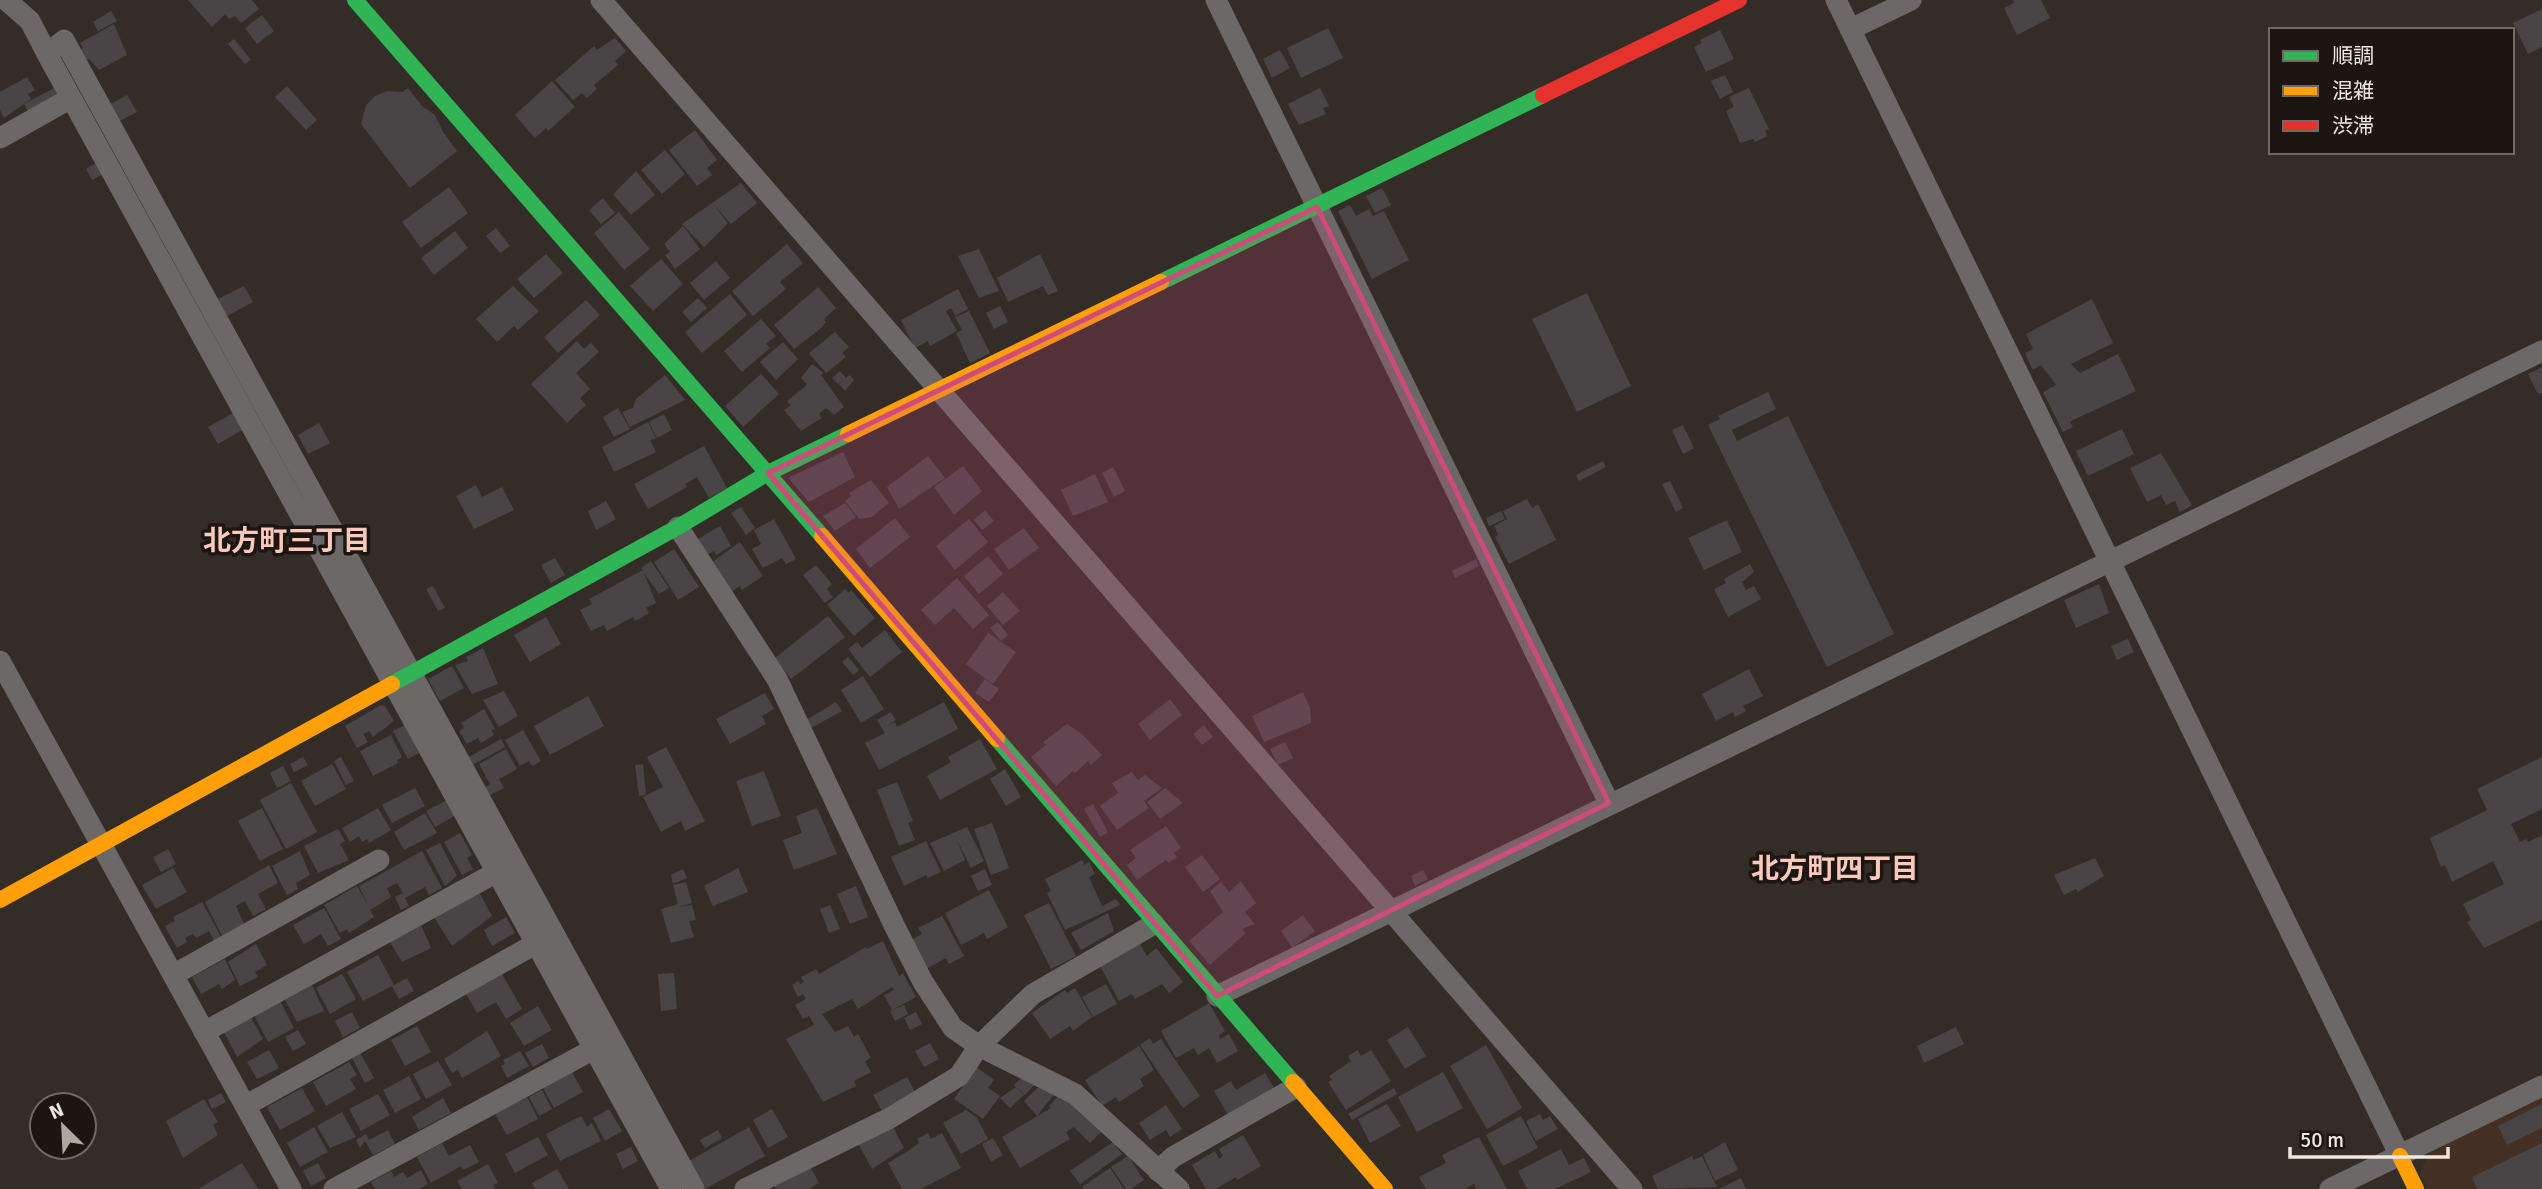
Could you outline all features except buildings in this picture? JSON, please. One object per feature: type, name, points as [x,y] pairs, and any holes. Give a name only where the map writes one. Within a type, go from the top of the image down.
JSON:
[{"type":"street","points":[[6,0],[30,21],[671,1189]]},
{"type":"street","points":[[355,0],[768,473],[1385,1189]]},
{"type":"street","points":[[601,0],[1632,1189]]},
{"type":"street","points":[[1216,0],[1609,803]]},
{"type":"street","points":[[0,900],[678,527],[768,473],[937,388],[1317,207],[1739,0]]},
{"type":"street","points":[[1836,0],[2416,1189]]},
{"type":"street","points":[[1851,29],[1911,0]]},
{"type":"street","points":[[47,54],[64,40],[694,1189]]},
{"type":"street","points":[[0,138],[71,98]]},
{"type":"street","points":[[1217,996],[2542,351]]},
{"type":"street","points":[[678,527],[777,679],[923,982],[953,1028],[979,1046],[1075,1094],[1179,1189]]},
{"type":"street","points":[[0,661],[291,1189]]},
{"type":"street","points":[[173,975],[379,860]]},
{"type":"street","points":[[204,1032],[497,872]]},
{"type":"street","points":[[745,1189],[890,1118],[959,1076],[979,1046],[1033,994],[1154,924]]},
{"type":"street","points":[[245,1106],[537,943]]},
{"type":"street","points":[[334,1189],[594,1049]]},
{"type":"street","points":[[2330,1189],[2542,1086]]},
{"type":"street","points":[[1158,1171],[1173,1157],[1296,1087]]},
{"type":"highlighted area","points":[[1317,207],[1609,803],[1217,996],[768,473]]},
{"type":"shaded area","points":[[2542,1096],[2542,1189],[2428,1189],[2420,1173],[2430,1150]]},
{"type":"traffic: fast","points":[[355,0],[822,536]]},
{"type":"traffic: fast","points":[[1161,282],[1543,95]]},
{"type":"traffic: fast","points":[[392,684],[678,527],[768,473],[848,434]]},
{"type":"traffic: fast","points":[[997,739],[1293,1082]]},
{"type":"traffic: slow","points":[[848,434],[1161,282]]},
{"type":"traffic: slow","points":[[822,536],[997,739]]},
{"type":"traffic: slow","points":[[0,900],[392,684]]},
{"type":"traffic: slow","points":[[1293,1082],[1385,1189]]},
{"type":"traffic: slow","points":[[2400,1156],[2416,1189]]},
{"type":"traffic: jam","points":[[1543,95],[1739,0]]},
{"type":"district","name":"北方町三丁目","points":[[287,541]]},
{"type":"district","name":"北方町四丁目","points":[[1835,869]]}]
